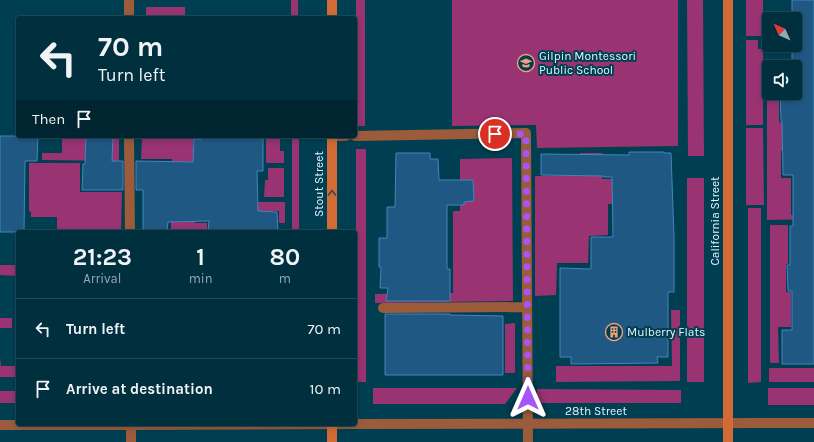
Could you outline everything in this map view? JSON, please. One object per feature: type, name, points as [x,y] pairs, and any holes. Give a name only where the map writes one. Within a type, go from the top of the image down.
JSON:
[{"type":"street","points":[[129,0],[129,16]]},
{"type":"street","points":[[332,0],[332,16]]},
{"type":"street","name":"California Street","points":[[728,0],[728,442]]},
{"type":"street","points":[[357,136],[526,134],[528,442]]},
{"type":"street","points":[[129,138],[130,230]]},
{"type":"street","name":"Stout Street","points":[[332,138],[332,230]]},
{"type":"street","points":[[384,308],[527,307]]},
{"type":"street","name":"28th Street","points":[[357,424],[814,423]]},
{"type":"street","name":"28th Street","points":[[0,425],[16,425]]},
{"type":"street","points":[[130,442],[131,426]]},
{"type":"street","points":[[332,426],[332,442]]},
{"type":"shaded area","points":[[291,0],[298,0],[298,16],[291,16]]},
{"type":"shaded area","points":[[356,0],[365,0],[365,126],[357,126]]},
{"type":"shaded area","name":"Gilpin Montessori Public School","points":[[452,0],[678,0],[678,146],[537,148],[536,125],[452,126]]},
{"type":"shaded area","points":[[687,0],[703,0],[704,156],[688,156]]},
{"type":"shaded area","points":[[746,0],[763,0],[762,36],[746,36]]},
{"type":"shaded area","points":[[146,7],[185,7],[185,16],[146,16]]},
{"type":"shaded area","points":[[746,40],[758,40],[758,49],[762,49],[763,52],[763,125],[746,125]]},
{"type":"shaded area","points":[[767,100],[779,100],[779,122],[786,123],[786,151],[781,151],[781,178],[791,178],[791,215],[814,216],[814,219],[767,220]]},
{"type":"shaded area","points":[[746,128],[763,128],[764,205],[746,205]]},
{"type":"shaded area","points":[[62,138],[119,138],[119,161],[42,160],[42,153],[62,153]]},
{"type":"shaded area","points":[[142,138],[193,138],[193,148],[199,148],[199,178],[172,177],[172,159],[141,159]]},
{"type":"shaded area","points":[[266,138],[280,138],[280,151],[284,151],[284,163],[266,163]]},
{"type":"shaded area","points":[[292,138],[299,138],[299,230],[292,230]]},
{"type":"shaded area","points":[[356,149],[366,149],[366,382],[357,382]]},
{"type":"shaded area","points":[[580,153],[602,153],[602,179],[613,179],[613,204],[608,204],[608,235],[589,236],[588,263],[557,263],[556,295],[535,296],[535,176],[580,176]]},
{"type":"shaded area","points":[[512,158],[513,301],[375,303],[375,294],[453,293],[453,211],[460,211],[460,159]]},
{"type":"shaded area","points":[[29,163],[80,163],[80,192],[122,192],[121,230],[57,230],[57,217],[31,217],[31,212],[29,211]]},
{"type":"shaded area","points":[[268,168],[284,168],[284,197],[264,197],[265,180],[268,180]]},
{"type":"shaded area","points":[[687,178],[704,178],[704,382],[687,382]]},
{"type":"shaded area","points":[[255,202],[285,202],[285,223],[279,223],[279,211],[246,211]]},
{"type":"shaded area","points":[[748,208],[761,208],[761,382],[748,383]]},
{"type":"shaded area","points":[[195,210],[195,223],[207,223],[207,230],[171,230],[171,211]]},
{"type":"shaded area","points":[[770,225],[788,225],[786,292],[791,292],[791,327],[778,327],[779,363],[770,363]]},
{"type":"shaded area","points":[[0,265],[16,265],[16,276],[0,275]]},
{"type":"shaded area","points":[[671,310],[680,310],[680,381],[556,382],[556,366],[672,366]]},
{"type":"shaded area","points":[[0,318],[12,318],[12,328],[0,328]]},
{"type":"shaded area","points":[[515,323],[515,373],[505,373],[505,324]]},
{"type":"shaded area","points":[[0,357],[1,366],[16,366],[16,377],[0,377]]},
{"type":"shaded area","points":[[769,368],[814,368],[814,382],[769,382]]},
{"type":"shaded area","points":[[373,388],[517,388],[505,404],[373,404]]},
{"type":"shaded area","points":[[768,388],[814,388],[814,405],[768,405]]},
{"type":"shaded area","points":[[537,389],[681,390],[681,403],[537,403]]},
{"type":"shaded area","points":[[0,391],[16,391],[16,403],[0,403]]},
{"type":"building","points":[[792,0],[814,0],[814,364],[782,364],[782,330],[792,330],[792,291],[788,291],[787,265],[790,265],[790,226],[793,226],[793,175],[783,175],[780,100],[802,100],[802,60],[792,60],[792,52],[802,52],[802,12],[792,12]]},
{"type":"building","points":[[0,136],[38,138],[37,161],[25,161],[24,230],[16,230],[16,232],[0,232]]},
{"type":"building","points":[[86,138],[113,138],[112,161],[123,161],[123,190],[82,190],[83,164],[85,164]]},
{"type":"building","points":[[263,138],[263,171],[257,171],[258,211],[277,212],[278,230],[208,230],[209,221],[168,222],[167,230],[143,230],[143,190],[136,190],[136,161],[193,162],[194,139]]},
{"type":"building","points":[[629,152],[671,153],[674,292],[668,292],[668,357],[657,357],[658,363],[571,364],[571,357],[560,357],[560,268],[591,269],[591,237],[613,237],[612,177],[541,175],[541,154],[629,155]]},
{"type":"building","points":[[396,153],[430,153],[430,159],[438,159],[439,180],[473,180],[474,201],[464,202],[464,205],[447,205],[447,269],[450,269],[450,301],[386,301],[388,288],[380,288],[381,267],[379,267],[379,238],[387,238],[387,207],[395,207]]},
{"type":"building","points":[[385,314],[503,316],[503,375],[385,375]]},
{"type":"place","name":"Gilpin Montessori Public School","points":[[526,63]]},
{"type":"place","name":"Mulberry Flats","points":[[614,332]]},
{"type":"route","points":[[495,134],[526,134],[528,398]]}]
